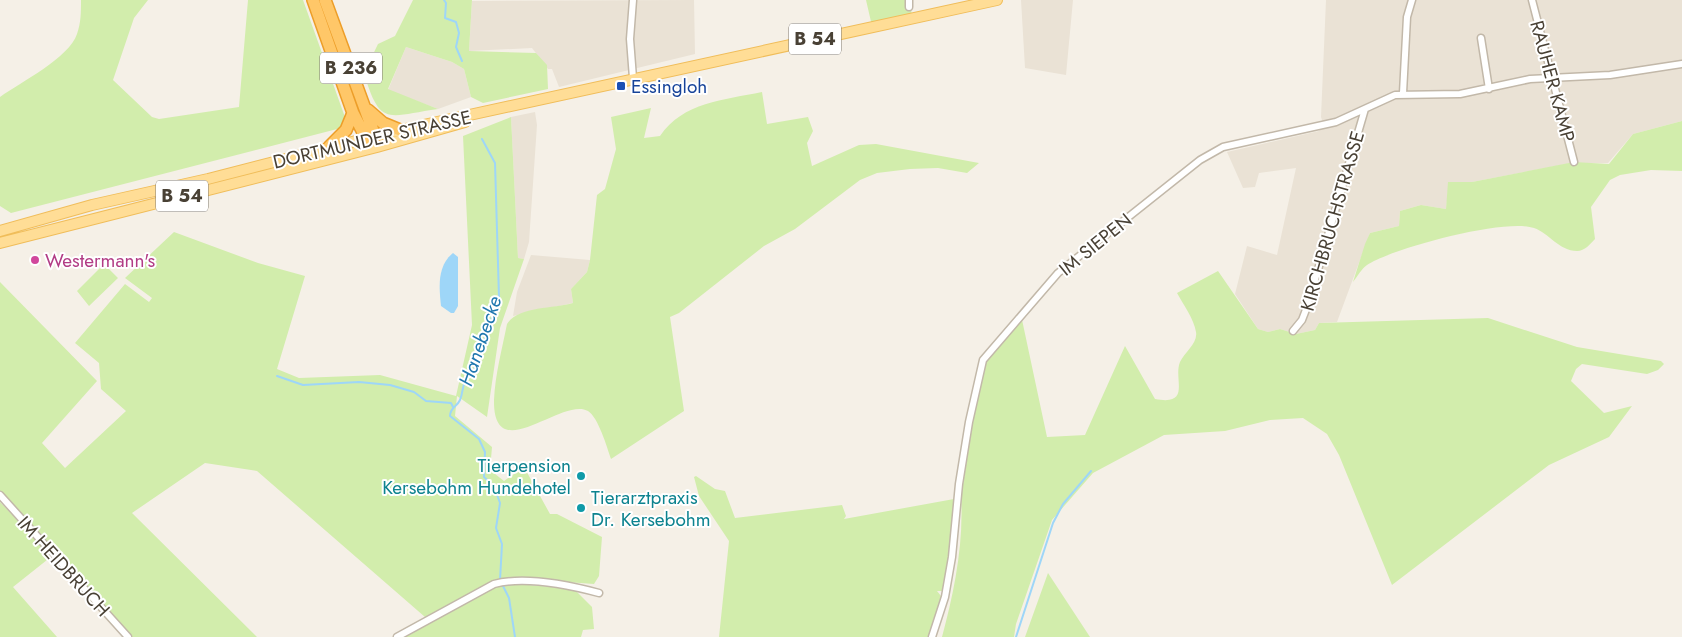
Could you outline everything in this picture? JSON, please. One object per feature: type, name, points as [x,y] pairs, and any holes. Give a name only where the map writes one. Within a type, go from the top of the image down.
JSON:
[{"type":"highway","name":"B 236","points":[[313,0],[353,113],[370,143]]},
{"type":"highway","name":"B 236","points":[[325,0],[366,107],[370,143]]},
{"type":"highway","points":[[366,107],[376,118],[400,130]]},
{"type":"highway","points":[[329,147],[346,130],[353,113]]},
{"type":"main road","name":"B 54","points":[[487,112],[633,78],[997,0]]},
{"type":"main road","name":"DORTMUNDER STRASSE","points":[[0,230],[92,205],[208,179],[329,147],[370,143],[400,130],[487,112]]},
{"type":"main road","name":"DORTMUNDER STRASSE","points":[[0,244],[370,143],[460,124],[487,112]]},
{"type":"street","points":[[633,0],[630,39],[633,78]]},
{"type":"street","points":[[1412,0],[1408,10],[1403,93],[1454,94],[1530,79],[1610,75],[1682,64]]},
{"type":"street","name":"RAUHER KAMP","points":[[1532,0],[1574,162]]},
{"type":"street","points":[[1481,38],[1489,88]]},
{"type":"street","name":"IM SIEPEN","points":[[932,637],[945,597],[968,431],[983,360],[1058,273],[1200,160],[1219,149],[1336,122],[1388,97],[1403,93]]},
{"type":"street","name":"KIRCHBRUCHSTRASSE","points":[[1294,330],[1302,320],[1307,308],[1365,109]]},
{"type":"street","name":"IM HEIDBRUCH","points":[[0,495],[128,637]]},
{"type":"street","points":[[397,637],[494,584],[506,581],[572,586],[599,593]]},
{"type":"shaded area","points":[[694,0],[695,54],[559,87],[552,69],[548,69],[532,48],[469,51],[472,1]]},
{"type":"shaded area","points":[[1021,0],[1073,0],[1066,75],[1025,68]]},
{"type":"shaded area","points":[[1326,0],[1682,0],[1682,121],[1633,134],[1608,163],[1572,163],[1472,182],[1449,182],[1446,209],[1421,205],[1400,211],[1399,226],[1370,233],[1337,322],[1319,323],[1315,330],[1296,334],[1280,329],[1268,332],[1258,329],[1235,294],[1247,246],[1277,255],[1296,168],[1259,173],[1255,187],[1243,188],[1227,152],[1319,131],[1323,123],[1321,117]]},
{"type":"shaded area","points":[[406,47],[452,62],[464,69],[471,97],[438,109],[388,90]]},
{"type":"shaded area","points":[[535,112],[537,125],[529,242],[524,259],[518,258],[511,117]]},
{"type":"shaded area","points":[[531,255],[590,260],[587,272],[571,289],[573,303],[513,316],[517,292]]},
{"type":"green space","points":[[81,0],[148,0],[134,18],[113,80],[152,117],[159,119],[239,107],[248,0],[303,0],[346,120],[341,128],[11,213],[0,206],[0,97],[55,61],[65,52],[77,34],[81,13]]},
{"type":"green space","points":[[413,0],[472,0],[469,51],[536,53],[547,65],[548,89],[483,103],[471,97],[464,69],[452,62],[406,47],[388,89],[438,109],[397,115],[388,114],[381,110],[375,103],[364,73],[378,44],[395,36]]},
{"type":"green space","points":[[866,0],[910,0],[912,17],[872,26]]},
{"type":"green space","points":[[762,92],[767,124],[808,117],[813,131],[807,143],[812,166],[859,145],[876,144],[979,163],[967,173],[938,168],[910,169],[877,173],[860,180],[795,229],[764,246],[679,313],[670,317],[684,411],[611,459],[599,426],[588,411],[576,409],[531,426],[516,430],[505,429],[497,420],[494,400],[497,372],[507,324],[512,318],[527,311],[573,303],[571,289],[587,272],[590,260],[597,195],[605,189],[616,149],[611,117],[651,108],[644,138],[660,136],[669,125],[692,109],[719,100]]},
{"type":"green space","points":[[511,117],[518,258],[524,259],[500,328],[487,417],[457,396],[455,416],[492,447],[490,470],[504,481],[524,467],[550,514],[557,514],[602,537],[599,576],[594,584],[512,578],[495,581],[425,617],[257,471],[205,463],[132,513],[257,637],[129,637],[0,492],[0,282],[97,381],[42,443],[65,468],[126,411],[101,389],[99,363],[75,343],[125,284],[149,302],[152,298],[125,278],[174,232],[258,263],[305,276],[277,369],[299,378],[380,375],[456,396],[472,325],[463,136]]},
{"type":"green space","points":[[1682,121],[1682,171],[1651,170],[1620,175],[1610,180],[1591,207],[1595,239],[1582,250],[1577,251],[1565,248],[1534,228],[1520,226],[1499,227],[1449,236],[1380,258],[1361,270],[1353,282],[1370,233],[1399,226],[1400,211],[1421,205],[1446,209],[1448,182],[1472,182],[1574,162],[1609,164],[1633,134]]},
{"type":"green space","points":[[104,264],[118,278],[89,306],[77,291]]},
{"type":"green space","points":[[1218,271],[1258,329],[1268,332],[1280,329],[1296,334],[1315,330],[1319,323],[1488,318],[1577,347],[1661,361],[1664,364],[1658,370],[1647,374],[1582,364],[1576,369],[1571,381],[1604,413],[1632,406],[1609,437],[1549,465],[1392,585],[1339,455],[1327,434],[1303,418],[1270,420],[1225,431],[1164,435],[1093,473],[1052,520],[1016,624],[1014,637],[942,637],[957,568],[961,532],[961,497],[981,370],[986,358],[1021,315],[1047,437],[1085,435],[1125,346],[1155,399],[1174,399],[1179,389],[1178,369],[1180,362],[1193,344],[1196,336],[1193,322],[1177,293]]},
{"type":"green space","points":[[696,476],[715,489],[725,491],[735,518],[842,505],[846,516],[844,519],[954,499],[950,561],[944,591],[937,591],[941,596],[928,637],[719,637],[729,541],[699,496],[694,477]]},
{"type":"green space","points":[[0,502],[52,556],[13,587],[57,637],[0,637]]},
{"type":"green space","points":[[1048,573],[1090,637],[1025,637]]},
{"type":"green space","points":[[518,584],[574,589],[592,607],[594,629],[583,630],[581,637],[405,637],[498,586]]},
{"type":"water","points":[[453,253],[458,257],[458,306],[454,313],[451,313],[441,306],[440,277],[444,264]]},
{"type":"waterway","name":"Hanebecke","points":[[444,0],[446,3],[445,18],[456,22],[459,33],[456,47],[462,61]]},
{"type":"waterway","name":"Hanebecke","points":[[482,139],[495,163],[499,297],[472,376],[464,383],[460,400],[451,411],[450,416],[479,439],[485,452],[484,477],[494,486],[500,503],[496,528],[502,544],[500,580]]},
{"type":"waterway","points":[[277,376],[303,385],[359,382],[390,385],[414,392],[426,401],[451,403],[453,407]]},
{"type":"waterway","points":[[1016,637],[1053,523],[1063,504],[1091,471]]},
{"type":"waterway","name":"Hanebecke","points":[[502,584],[509,598],[515,637]]},
{"type":"place","name":"Essingloh","points":[[621,86]]},
{"type":"place","name":"Westermann's","points":[[35,260]]},
{"type":"place","name":"Tierpension Kersebohm Hundehotel","points":[[581,476]]},
{"type":"place","name":"Tierarztpraxis Dr. Kersebohm","points":[[581,508]]}]
